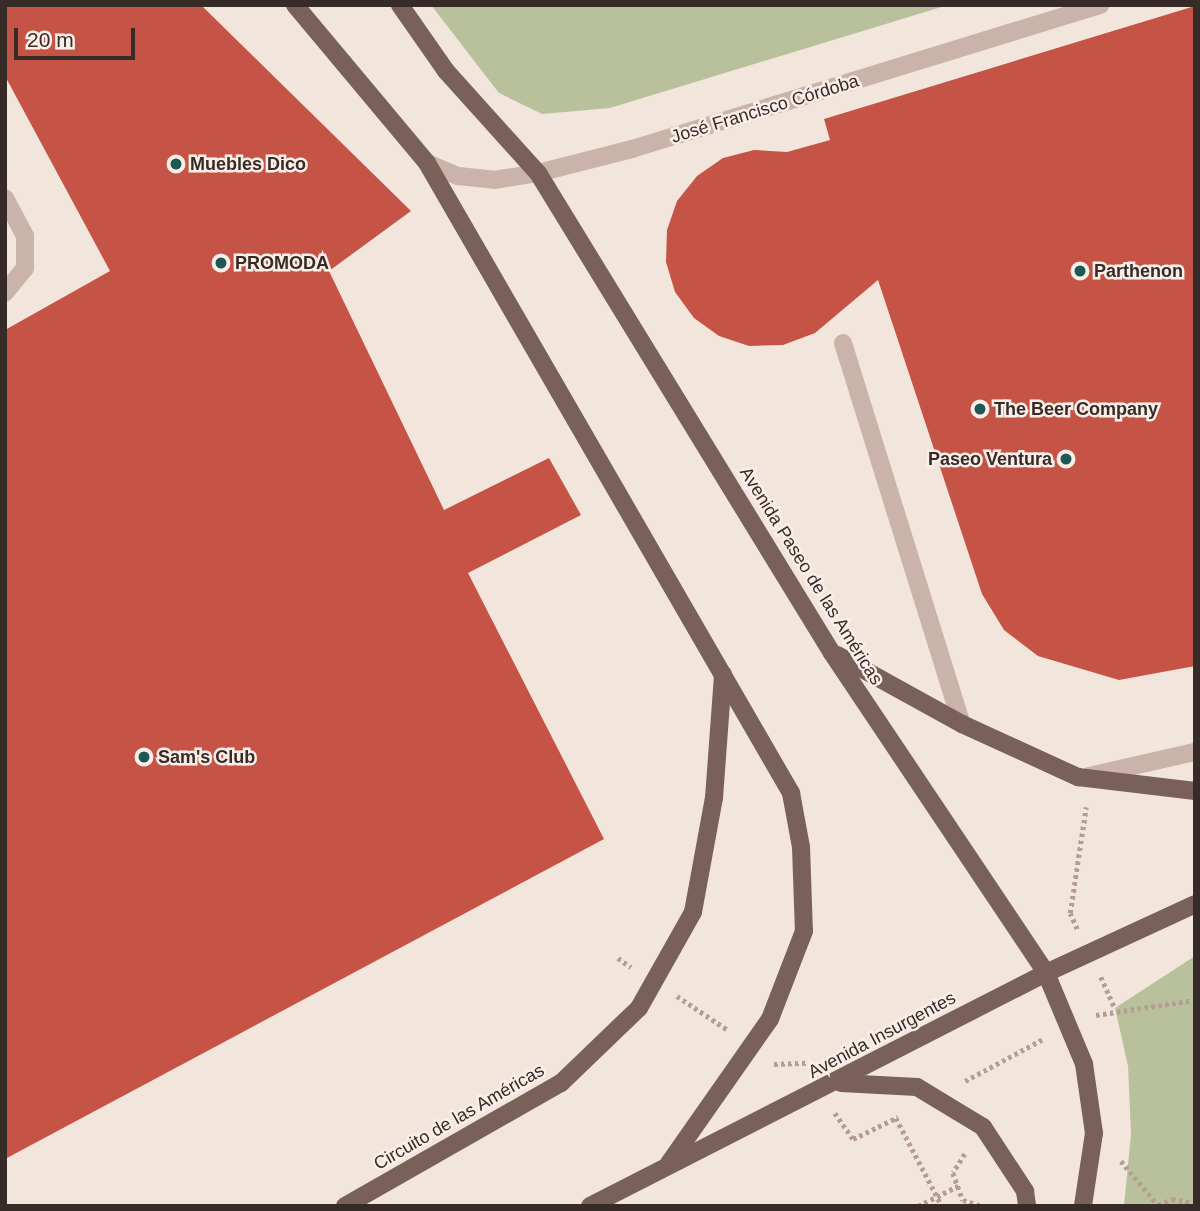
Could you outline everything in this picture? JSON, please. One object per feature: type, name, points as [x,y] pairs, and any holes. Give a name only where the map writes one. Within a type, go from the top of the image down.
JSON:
[{"type":"main road","points":[[295,5],[426,163],[791,793],[801,847],[804,932],[770,1019],[669,1163]]},
{"type":"main road","name":"Avenida Paseo de las Américas","points":[[400,5],[446,71],[538,173],[832,653],[1046,973],[1071,1024],[1084,1064],[1094,1133],[1083,1206]]},
{"type":"main road","points":[[832,653],[961,724],[1085,779],[1195,791]]},
{"type":"main road","name":"Circuito de las Américas","points":[[345,1206],[561,1083],[639,1008],[693,912],[714,798],[723,674]]},
{"type":"main road","name":"Avenida Insurgentes","points":[[590,1206],[669,1163],[839,1082],[1046,973],[1195,904]]},
{"type":"main road","points":[[839,1082],[917,1087],[983,1126],[1026,1191],[1027,1206]]},
{"type":"street","name":"José Francisco Córdoba","points":[[426,163],[458,176],[494,180],[538,173],[632,149],[1100,5]]},
{"type":"street","points":[[5,198],[25,236],[25,268],[5,293]]},
{"type":"street","points":[[843,343],[961,724]]},
{"type":"street","points":[[1085,779],[1195,751]]},
{"type":"street","points":[[1123,936],[1195,914]]},
{"type":"path","points":[[1085,779],[1070,913],[1115,1008]]},
{"type":"path","points":[[618,958],[752,1045]]},
{"type":"path","points":[[1071,1024],[1115,1008],[1195,1000]]},
{"type":"path","points":[[896,1118],[942,1206]]},
{"type":"path","points":[[981,1206],[963,1200],[953,1173],[983,1126]]},
{"type":"path","points":[[1094,1133],[1158,1206],[1172,1199],[1195,1203]]},
{"type":"path","points":[[918,1206],[958,1186]]},
{"type":"green space","points":[[431,5],[948,5],[610,108],[542,114],[499,93]]},
{"type":"green space","points":[[1195,956],[1195,1206],[1124,1206],[1131,1134],[1128,1066],[1115,1008]]},
{"type":"building","points":[[5,5],[201,5],[411,211],[329,271],[444,510],[549,458],[581,515],[468,573],[604,839],[5,1159],[5,330],[110,271],[5,76]]},
{"type":"building","name":"Paseo Ventura","points":[[1195,6],[1195,666],[1119,680],[1038,656],[1004,630],[982,594],[878,280],[815,333],[783,345],[749,346],[719,336],[694,318],[675,292],[666,262],[667,230],[677,201],[697,176],[723,158],[754,150],[787,152],[830,140],[824,119]]},
{"type":"place","name":"Muebles Dico","points":[[176,164]]},
{"type":"place","name":"PROMODA","points":[[221,263]]},
{"type":"place","name":"Parthenon","points":[[1080,271]]},
{"type":"place","name":"The Beer Company","points":[[980,409]]},
{"type":"place","name":"Paseo Ventura","points":[[1066,459]]},
{"type":"place","name":"Sam's Club","points":[[144,757]]}]
